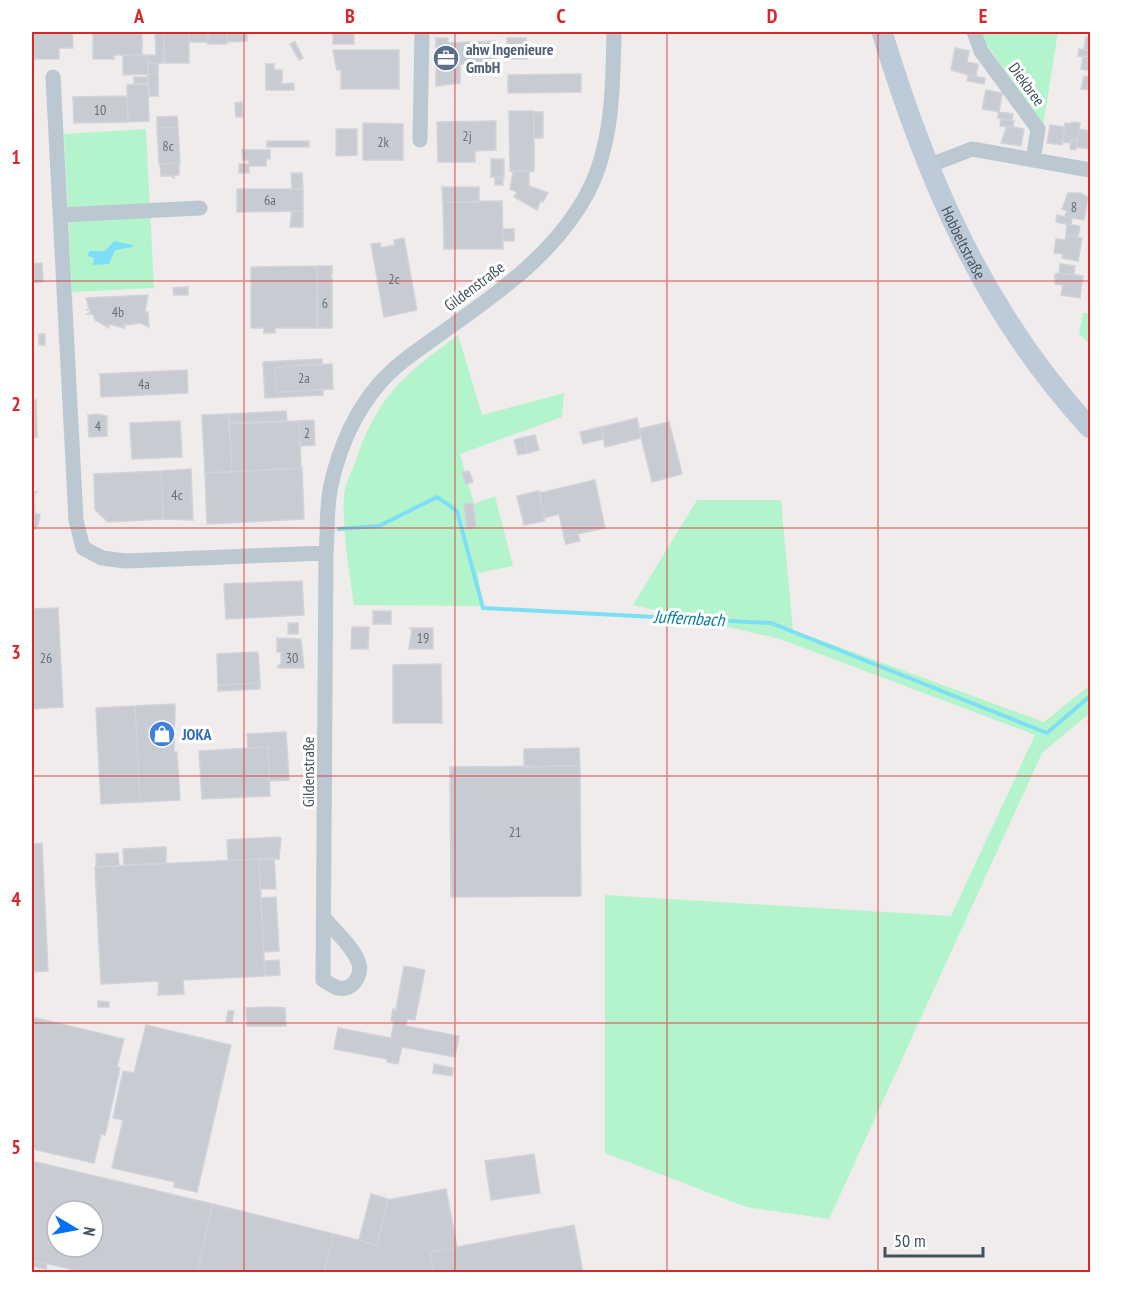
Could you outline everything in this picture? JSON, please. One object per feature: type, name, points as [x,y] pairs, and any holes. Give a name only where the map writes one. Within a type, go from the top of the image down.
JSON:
[{"type":"street","points":[[420,140],[422,32]]},
{"type":"street","name":"Gildenstraße","points":[[325,919],[327,553],[330,487],[340,455],[363,407],[380,383],[412,354],[530,266],[565,229],[589,191],[601,158],[613,79],[614,32]]},
{"type":"street","name":"Hobbeltstraße","points":[[882,32],[903,99],[928,166],[958,234],[992,299],[1060,396],[1090,428]]},
{"type":"street","name":"Diekbree","points":[[975,32],[981,51],[1038,129],[1033,160]]},
{"type":"street","points":[[53,77],[76,520],[83,548],[102,558],[125,561],[327,553]]},
{"type":"street","points":[[928,166],[972,148],[1090,170]]},
{"type":"street","points":[[61,215],[200,208]]},
{"type":"green space","points":[[982,32],[1058,32],[1043,126],[981,36]]},
{"type":"green space","points":[[146,129],[154,288],[72,292],[64,134]]},
{"type":"green space","points":[[1083,313],[1090,313],[1090,344],[1079,334]]},
{"type":"green space","points":[[458,335],[482,415],[564,393],[562,417],[460,454],[474,504],[495,496],[513,566],[478,573],[482,606],[354,605],[344,522],[344,495],[349,477],[365,437],[384,402],[408,375]]},
{"type":"green space","points":[[697,500],[781,500],[793,630],[1044,722],[1090,685],[1090,713],[1042,753],[829,1219],[746,1207],[605,1153],[605,895],[951,916],[1035,735],[780,639],[633,605]]},
{"type":"water","points":[[114,241],[133,245],[133,247],[115,250],[109,264],[93,265],[94,258],[88,256],[89,251],[105,251]]},
{"type":"building","points":[[32,32],[72,32],[73,48],[59,48],[59,59],[32,59]]},
{"type":"building","points":[[93,32],[142,32],[142,55],[114,55],[114,59],[93,59]]},
{"type":"building","points":[[155,32],[164,32],[164,63],[148,63],[148,55],[156,55]]},
{"type":"building","points":[[164,32],[189,32],[189,63],[165,63]]},
{"type":"building","points":[[189,32],[208,32],[208,42],[189,42]]},
{"type":"building","points":[[208,32],[227,32],[227,44],[208,44]]},
{"type":"building","points":[[227,32],[247,32],[247,41],[227,42]]},
{"type":"building","points":[[333,32],[354,32],[354,44],[333,44]]},
{"type":"building","points":[[1086,37],[1090,38],[1090,51],[1084,50]]},
{"type":"building","points":[[436,38],[448,38],[448,43],[495,41],[496,64],[460,64],[460,83],[436,86]]},
{"type":"building","points":[[507,38],[526,38],[527,59],[507,59]]},
{"type":"building","points":[[295,42],[303,58],[299,60],[290,44]]},
{"type":"building","points":[[955,48],[969,51],[967,62],[978,64],[976,77],[951,70]]},
{"type":"building","points":[[1079,49],[1090,51],[1090,57],[1078,56]]},
{"type":"building","points":[[333,50],[399,50],[399,89],[341,89],[341,70],[337,70]]},
{"type":"building","points":[[123,55],[148,55],[148,74],[123,75]]},
{"type":"building","points":[[1083,56],[1090,57],[1090,71],[1081,69]]},
{"type":"building","points":[[148,63],[158,63],[158,74],[148,74]]},
{"type":"building","points":[[266,64],[274,64],[274,70],[282,70],[282,84],[294,83],[294,90],[266,90]]},
{"type":"building","points":[[148,74],[158,74],[158,96],[149,96]]},
{"type":"building","points":[[581,74],[581,92],[508,93],[508,75]]},
{"type":"building","points":[[968,75],[985,78],[984,84],[967,81]]},
{"type":"building","points":[[1084,76],[1090,77],[1090,90],[1081,89]]},
{"type":"building","points":[[134,77],[147,77],[147,83],[134,84]]},
{"type":"building","points":[[148,84],[149,121],[128,122],[127,85]]},
{"type":"building","points":[[986,90],[1002,93],[999,112],[982,109]]},
{"type":"building","points":[[127,96],[128,122],[74,123],[73,97]]},
{"type":"building","points":[[242,102],[243,117],[236,117],[235,103]]},
{"type":"building","points":[[509,111],[534,111],[534,171],[510,171]]},
{"type":"building","points":[[534,112],[543,112],[543,138],[534,138]]},
{"type":"building","points":[[998,112],[1013,114],[1012,120],[998,118]]},
{"type":"building","points":[[177,116],[178,127],[157,128],[157,117]]},
{"type":"building","points":[[1001,119],[1014,121],[1013,127],[1000,126]]},
{"type":"building","points":[[496,121],[496,150],[475,151],[475,162],[438,162],[437,122]]},
{"type":"building","points":[[1072,122],[1080,123],[1077,140],[1071,139],[1071,143],[1062,142],[1065,123],[1072,124]]},
{"type":"building","points":[[363,123],[403,124],[403,160],[363,160]]},
{"type":"building","points":[[1050,125],[1065,127],[1062,145],[1047,143]]},
{"type":"building","points":[[1007,126],[1024,129],[1021,146],[1001,143]]},
{"type":"building","points":[[178,127],[180,163],[159,164],[157,128]]},
{"type":"building","points":[[336,129],[357,129],[357,155],[336,156]]},
{"type":"building","points":[[1079,129],[1090,131],[1090,149],[1076,147]]},
{"type":"building","points":[[1071,139],[1077,140],[1076,150],[1070,149]]},
{"type":"building","points":[[267,141],[309,141],[309,147],[267,147]]},
{"type":"building","points":[[242,150],[270,150],[270,159],[266,159],[266,166],[249,166],[249,160],[243,160]]},
{"type":"building","points":[[491,159],[504,159],[504,177],[491,177]]},
{"type":"building","points":[[179,163],[179,175],[174,175],[174,178],[161,176],[160,164]]},
{"type":"building","points":[[239,164],[249,164],[249,173],[239,173]]},
{"type":"building","points":[[510,171],[534,171],[529,172],[529,186],[548,193],[543,202],[541,200],[537,210],[514,197],[517,192],[510,189],[513,172]]},
{"type":"building","points":[[291,173],[302,173],[303,189],[292,189]]},
{"type":"building","points":[[495,178],[503,178],[503,185],[495,185]]},
{"type":"building","points":[[442,187],[479,187],[479,202],[443,202]]},
{"type":"building","points":[[237,189],[303,189],[303,211],[237,212]]},
{"type":"building","points":[[1068,193],[1080,193],[1088,197],[1084,220],[1064,217],[1067,211],[1062,209]]},
{"type":"building","points":[[502,201],[503,249],[444,249],[443,202]]},
{"type":"building","points":[[292,211],[303,211],[303,227],[290,227]]},
{"type":"building","points":[[1057,215],[1072,218],[1071,225],[1056,222]]},
{"type":"building","points":[[1067,224],[1080,226],[1078,237],[1066,235]]},
{"type":"building","points":[[503,229],[514,229],[514,241],[503,241]]},
{"type":"building","points":[[1066,235],[1082,238],[1078,261],[1062,258],[1063,254],[1054,253],[1056,239],[1065,240]]},
{"type":"building","points":[[404,238],[417,310],[384,317],[371,244],[380,243],[381,248],[395,245],[394,240]]},
{"type":"building","points":[[42,263],[43,282],[32,283],[32,264]]},
{"type":"building","points":[[1060,264],[1075,266],[1074,275],[1059,273]]},
{"type":"building","points":[[317,266],[318,328],[275,328],[275,333],[264,333],[264,328],[251,328],[251,267]]},
{"type":"building","points":[[317,266],[332,266],[332,274],[330,274],[332,278],[332,328],[317,328]]},
{"type":"building","points":[[1055,274],[1083,276],[1080,298],[1061,295],[1063,285],[1055,284]]},
{"type":"building","points":[[188,287],[188,295],[174,295],[173,288]]},
{"type":"building","points":[[148,295],[145,312],[148,312],[149,327],[140,323],[127,325],[124,323],[125,328],[108,324],[109,328],[95,320],[93,314],[86,314],[90,313],[90,309],[86,310],[89,309],[86,298]]},
{"type":"building","points":[[39,334],[45,334],[45,345],[39,345]]},
{"type":"building","points":[[322,359],[322,364],[275,367],[276,392],[323,390],[323,395],[265,398],[263,362]]},
{"type":"building","points":[[332,364],[333,389],[276,392],[275,367]]},
{"type":"building","points":[[187,370],[188,393],[101,397],[100,374]]},
{"type":"building","points":[[36,400],[37,437],[32,438],[32,401]]},
{"type":"building","points":[[286,411],[287,421],[230,423],[229,414]]},
{"type":"building","points":[[229,414],[232,472],[205,473],[202,415]]},
{"type":"building","points":[[88,415],[107,416],[107,436],[89,437]]},
{"type":"building","points":[[637,418],[641,438],[605,447],[601,427]]},
{"type":"building","points":[[314,420],[315,445],[300,446],[299,421]]},
{"type":"building","points":[[180,421],[182,457],[132,459],[130,423]]},
{"type":"building","points":[[299,421],[301,468],[232,472],[229,424]]},
{"type":"building","points":[[669,422],[682,474],[652,482],[639,429]]},
{"type":"building","points":[[601,427],[603,439],[583,444],[580,432]]},
{"type":"building","points":[[535,435],[539,450],[528,453],[524,437]]},
{"type":"building","points":[[524,437],[528,453],[518,455],[514,440]]},
{"type":"building","points":[[302,468],[304,519],[207,524],[205,473]]},
{"type":"building","points":[[191,469],[193,520],[163,519],[161,471]]},
{"type":"building","points":[[161,471],[163,519],[108,522],[95,510],[94,474]]},
{"type":"building","points":[[469,471],[473,482],[466,484],[462,473]]},
{"type":"building","points":[[595,480],[605,528],[564,537],[559,514],[544,518],[539,493]]},
{"type":"building","points":[[539,491],[545,521],[524,525],[517,496]]},
{"type":"building","points":[[32,492],[38,492],[34,493],[35,514],[40,514],[38,525],[32,533]]},
{"type":"building","points":[[473,503],[476,527],[467,529],[464,504]]},
{"type":"building","points":[[578,534],[580,541],[566,544],[564,537]]},
{"type":"building","points":[[302,581],[304,615],[226,619],[224,584]]},
{"type":"building","points":[[58,608],[63,707],[32,709],[32,609]]},
{"type":"building","points":[[373,611],[391,611],[391,624],[373,624]]},
{"type":"building","points":[[288,623],[298,623],[298,634],[288,634]]},
{"type":"building","points":[[352,627],[369,627],[368,649],[351,649]]},
{"type":"building","points":[[409,628],[433,628],[433,649],[409,649],[412,629]]},
{"type":"building","points":[[277,638],[301,639],[304,668],[278,668],[278,665],[281,665],[281,652],[277,652]]},
{"type":"building","points":[[258,652],[260,683],[218,685],[217,654]]},
{"type":"building","points":[[441,664],[442,723],[393,723],[393,665]]},
{"type":"building","points":[[260,683],[260,689],[218,691],[218,685]]},
{"type":"building","points":[[175,704],[174,752],[177,752],[180,800],[140,802],[135,706]]},
{"type":"building","points":[[135,706],[140,802],[101,804],[96,708]]},
{"type":"building","points":[[286,732],[289,780],[269,781],[268,747],[248,748],[247,734]]},
{"type":"building","points":[[268,747],[270,796],[202,799],[199,751]]},
{"type":"building","points":[[579,748],[580,766],[524,767],[524,749]]},
{"type":"building","points":[[580,766],[581,896],[451,897],[450,767]]},
{"type":"building","points":[[281,838],[279,859],[228,860],[227,840]]},
{"type":"building","points":[[42,843],[48,971],[32,972],[32,844]]},
{"type":"building","points":[[166,847],[166,863],[124,865],[123,849]]},
{"type":"building","points":[[118,853],[119,866],[96,867],[96,854]]},
{"type":"building","points":[[274,858],[276,889],[260,889],[259,859]]},
{"type":"building","points":[[259,859],[265,976],[183,980],[184,994],[158,995],[159,981],[101,984],[95,867]]},
{"type":"building","points":[[276,897],[279,951],[264,952],[261,898]]},
{"type":"building","points":[[279,960],[280,975],[265,976],[264,961]]},
{"type":"building","points":[[404,966],[425,970],[415,1020],[407,1019],[406,1026],[459,1036],[455,1057],[402,1047],[398,1064],[387,1062],[387,1059],[334,1049],[338,1028],[391,1038],[394,1022],[391,1021],[393,1009],[396,1010]]},
{"type":"building","points":[[98,1001],[109,1002],[109,1007],[98,1007]]},
{"type":"building","points":[[246,1008],[285,1008],[286,1026],[247,1026]]},
{"type":"building","points":[[228,1011],[234,1011],[232,1023],[226,1022]]},
{"type":"building","points":[[32,1017],[124,1039],[105,1135],[101,1134],[94,1163],[32,1149]]},
{"type":"building","points":[[146,1025],[231,1045],[197,1192],[174,1187],[175,1182],[112,1168],[123,1120],[113,1118],[123,1071],[134,1073]]},
{"type":"building","points":[[434,1064],[453,1068],[452,1076],[433,1073]]},
{"type":"building","points":[[534,1154],[540,1193],[491,1200],[485,1161]]},
{"type":"building","points":[[32,1161],[213,1204],[197,1272],[82,1272],[32,1260]]},
{"type":"building","points":[[446,1189],[457,1247],[430,1252],[434,1272],[324,1272],[334,1234],[377,1245],[388,1200]]},
{"type":"building","points":[[371,1194],[388,1199],[377,1245],[359,1240]]},
{"type":"building","points":[[213,1204],[334,1234],[324,1272],[197,1272]]},
{"type":"building","points":[[574,1225],[583,1272],[434,1272],[430,1252]]},
{"type":"building","points":[[32,1260],[47,1264],[46,1269],[32,1266]]},
{"type":"waterway","name":"Juffernbach","points":[[339,529],[379,526],[437,497],[457,511],[483,608],[771,623],[1047,733],[1090,696]]},
{"type":"place","name":"ahw Ingenieure GmbH","points":[[446,58]]},
{"type":"place","name":"JOKA","points":[[162,734]]}]
